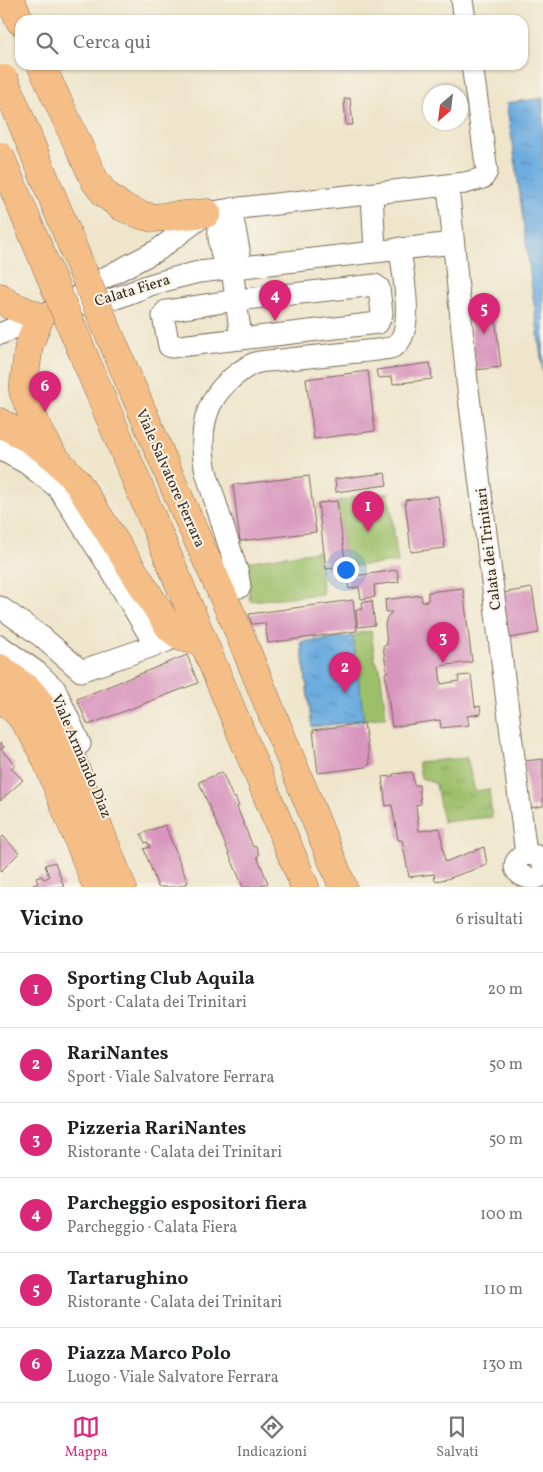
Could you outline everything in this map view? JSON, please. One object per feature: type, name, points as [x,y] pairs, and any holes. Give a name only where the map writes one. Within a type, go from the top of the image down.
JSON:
[{"type":"main road","points":[[10,0],[17,15]]},
{"type":"main road","points":[[43,70],[95,181],[105,194],[122,207],[152,218],[220,211]]},
{"type":"main road","name":"Viale Salvatore Ferrara","points":[[2,74],[92,294],[183,507],[233,618],[343,887]]},
{"type":"main road","points":[[0,156],[152,518],[192,639],[305,887]]},
{"type":"main road","points":[[0,297],[10,305],[40,317],[29,345],[23,391],[38,429],[54,457]]},
{"type":"main road","points":[[0,422],[9,426],[54,457],[77,482],[169,627],[192,639]]},
{"type":"main road","name":"Viale Armando Diaz","points":[[0,668],[30,691],[61,732],[122,887]]},
{"type":"main road","points":[[0,696],[19,714],[46,758],[96,887]]},
{"type":"street","points":[[462,0],[464,15]]},
{"type":"street","points":[[242,339],[232,268],[239,250],[220,211],[456,184],[483,178],[487,171],[473,70]]},
{"type":"street","points":[[453,243],[456,184]]},
{"type":"street","points":[[372,194],[376,251]]},
{"type":"street","name":"Calata Fiera","points":[[70,305],[87,287],[158,250],[220,211]]},
{"type":"street","name":"Calata Fiera","points":[[70,305],[96,304],[176,277],[232,268],[453,243]]},
{"type":"street","name":"Calata dei Trinitari","points":[[453,243],[467,381],[534,858]]},
{"type":"street","points":[[240,587],[238,574],[203,457],[202,434],[212,401],[222,387],[237,374],[255,363],[393,347],[404,334],[407,318],[400,248]]},
{"type":"street","points":[[375,285],[380,288],[382,314],[378,323],[169,346],[163,316],[166,312],[236,300],[375,285]]},
{"type":"street","points":[[0,334],[70,305]]},
{"type":"street","points":[[0,449],[26,464],[58,488],[109,567],[155,645]]},
{"type":"street","points":[[0,607],[42,637],[81,671],[155,645],[192,639]]},
{"type":"street","name":"Viale Armando Diaz","points":[[0,646],[37,672],[55,689],[78,740],[135,887]]},
{"type":"street","points":[[529,881],[518,876],[515,868],[518,859],[534,858]]},
{"type":"green space","points":[[389,493],[398,562],[346,567],[337,501],[347,500],[351,497]]},
{"type":"green space","points":[[318,551],[323,594],[250,601],[245,562]]},
{"type":"green space","points":[[371,631],[375,660],[380,669],[386,717],[312,727],[301,642],[353,636]]},
{"type":"green space","points":[[467,758],[475,791],[489,789],[492,817],[443,822],[436,784],[421,778],[418,762]]},
{"type":"water","points":[[543,98],[543,373],[506,103]]},
{"type":"water","points":[[353,636],[364,721],[312,727],[301,642]]},
{"type":"building","points":[[350,98],[353,125],[346,125],[344,99]]},
{"type":"building","points":[[493,299],[501,367],[476,370],[468,302]]},
{"type":"building","points":[[430,363],[432,379],[393,384],[392,377],[378,378],[376,370]]},
{"type":"building","points":[[368,371],[375,431],[314,439],[306,379]]},
{"type":"building","points":[[385,473],[387,485],[336,492],[335,479]]},
{"type":"building","points":[[309,476],[316,532],[240,541],[233,485]]},
{"type":"building","points":[[438,496],[445,548],[411,552],[405,500]]},
{"type":"building","points":[[337,501],[346,567],[326,569],[318,503]]},
{"type":"building","points":[[397,570],[399,582],[374,585],[375,597],[361,599],[359,587],[349,589],[347,577]]},
{"type":"building","points":[[463,588],[472,662],[439,666],[441,684],[459,681],[458,676],[471,675],[475,707],[480,706],[481,714],[467,716],[469,725],[441,728],[440,720],[392,727],[383,646],[387,645],[385,624],[387,617],[392,612],[386,612],[385,600],[421,595],[422,602],[428,601],[428,592]]},
{"type":"building","points":[[532,588],[539,633],[509,638],[502,593]]},
{"type":"building","points":[[353,600],[357,631],[268,643],[265,623],[252,624],[249,614]]},
{"type":"building","points":[[372,601],[375,625],[358,627],[356,610],[363,609],[362,602]]},
{"type":"building","points":[[187,655],[198,683],[88,725],[77,699]]},
{"type":"building","points":[[364,723],[370,764],[366,767],[318,773],[313,730]]},
{"type":"building","points":[[0,743],[4,747],[1,749],[15,765],[11,768],[23,780],[0,801]]},
{"type":"building","points":[[543,759],[543,806],[530,808],[524,761]]},
{"type":"building","points":[[222,772],[233,798],[235,797],[239,806],[237,807],[253,847],[256,846],[259,855],[257,856],[268,883],[258,887],[243,887],[199,782]]},
{"type":"building","points":[[412,772],[414,785],[419,785],[421,804],[416,805],[419,831],[440,828],[445,862],[484,847],[487,865],[447,879],[435,881],[434,874],[409,877],[402,840],[398,840],[392,805],[386,806],[382,777]]},
{"type":"building","points":[[165,825],[188,883],[176,887],[158,887],[144,849],[150,847],[148,842],[145,843],[141,834]]},
{"type":"building","points":[[3,836],[19,853],[0,872],[0,840]]},
{"type":"building","points":[[55,862],[64,887],[29,887],[38,883],[36,878],[42,876],[44,879],[49,877],[45,865]]},
{"type":"place","name":"Parcheggio espositori fiera","points":[[275,321]]},
{"type":"place","name":"Tartarughino","points":[[484,334]]},
{"type":"place","name":"Piazza Marco Polo","points":[[45,412]]},
{"type":"place","name":"Sporting Club Aquila","points":[[368,532]]},
{"type":"place","name":"Pizzeria RariNantes","points":[[443,663]]},
{"type":"place","name":"RariNantes","points":[[345,693]]}]
